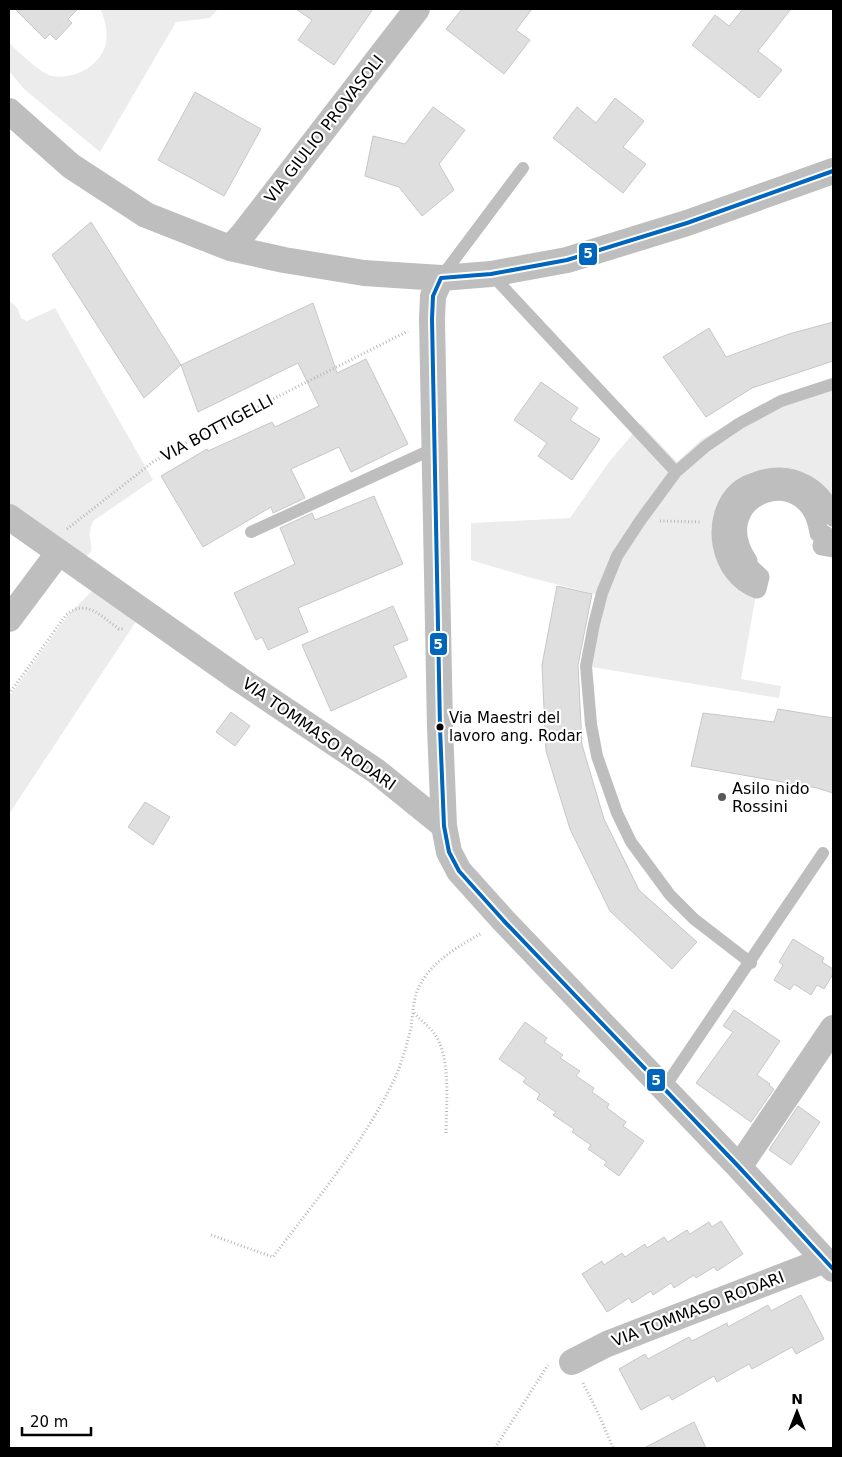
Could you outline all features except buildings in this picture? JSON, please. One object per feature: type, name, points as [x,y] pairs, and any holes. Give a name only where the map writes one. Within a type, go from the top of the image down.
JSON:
[{"type":"street","name":"VIA GIULIO PROVASOLI","points":[[230,248],[246,230],[417,9]]},
{"type":"street","points":[[9,112],[71,166],[146,215],[230,248],[284,260],[364,273],[441,278],[491,274],[567,260],[687,223],[833,171]]},
{"type":"street","points":[[441,278],[433,296],[440,718],[444,826]]},
{"type":"street","points":[[833,517],[830,508],[821,495],[809,485],[784,476],[768,478],[752,482],[738,490],[729,504],[722,522],[721,544],[730,567],[738,578],[748,586],[757,589],[760,577],[746,564],[748,560],[740,550],[737,536],[738,522],[744,508],[754,499],[766,492],[782,491],[795,495],[807,502],[814,514],[819,533],[825,535],[822,546],[833,548]]},
{"type":"street","name":"VIA TOMMASO RODARI","points":[[9,517],[149,616],[376,771],[444,826],[449,852],[459,871],[829,1265],[606,1344],[562,1362]]},
{"type":"street","points":[[9,619],[59,552]]},
{"type":"street","points":[[739,1167],[833,1028]]},
{"type":"lane","points":[[441,278],[523,168]]},
{"type":"lane","points":[[491,274],[676,472]]},
{"type":"lane","points":[[751,963],[694,919],[670,895],[631,842],[617,813],[597,756],[591,724],[586,666],[602,593],[617,556],[676,472],[706,446],[781,400],[821,386],[833,384]]},
{"type":"lane","points":[[252,532],[435,448]]},
{"type":"lane","points":[[664,1088],[751,963],[823,853]]},
{"type":"path","name":"VIA BOTTIGELLI","points":[[59,552],[62,533],[153,462],[176,448],[395,337]]},
{"type":"path","points":[[640,521],[722,522]]},
{"type":"path","points":[[9,694],[66,615],[73,609],[81,607],[92,609],[119,628],[127,630],[137,628],[149,616]]},
{"type":"path","points":[[211,1235],[274,1258],[376,1115],[402,1060],[417,991],[421,982],[435,966],[459,947],[504,921]]},
{"type":"path","points":[[413,1013],[434,1033],[442,1049],[446,1074],[446,1134]]},
{"type":"path","points":[[495,1448],[562,1362],[599,1415],[613,1448]]},
{"type":"shaded area","points":[[100,9],[218,9],[210,18],[176,22],[100,152],[24,89],[9,71],[9,43],[47,74],[60,77],[69,76],[93,65],[103,51],[107,39],[105,21]]},
{"type":"shaded area","points":[[9,300],[18,309],[21,318],[27,321],[55,308],[153,480],[93,521],[90,530],[91,551],[86,557],[9,506]]},
{"type":"shaded area","points":[[833,379],[833,517],[784,477],[721,544],[757,589],[741,679],[781,686],[779,698],[586,666],[602,596],[471,560],[471,523],[570,518],[609,462],[641,424],[677,462],[702,439],[776,397]]},
{"type":"shaded area","points":[[96,587],[139,617],[9,814],[9,697],[69,614]]},
{"type":"transit line","name":"5","points":[[833,171],[687,223],[567,260],[491,274],[441,278],[433,296],[432,319],[440,728],[444,826],[449,852],[459,871],[504,921],[739,1167],[833,1269]]},
{"type":"place","name":"Via Maestri del lavoro ang. Rodar","points":[[440,727]]},
{"type":"place","name":"Asilo nido Rossini","points":[[722,797]]}]
